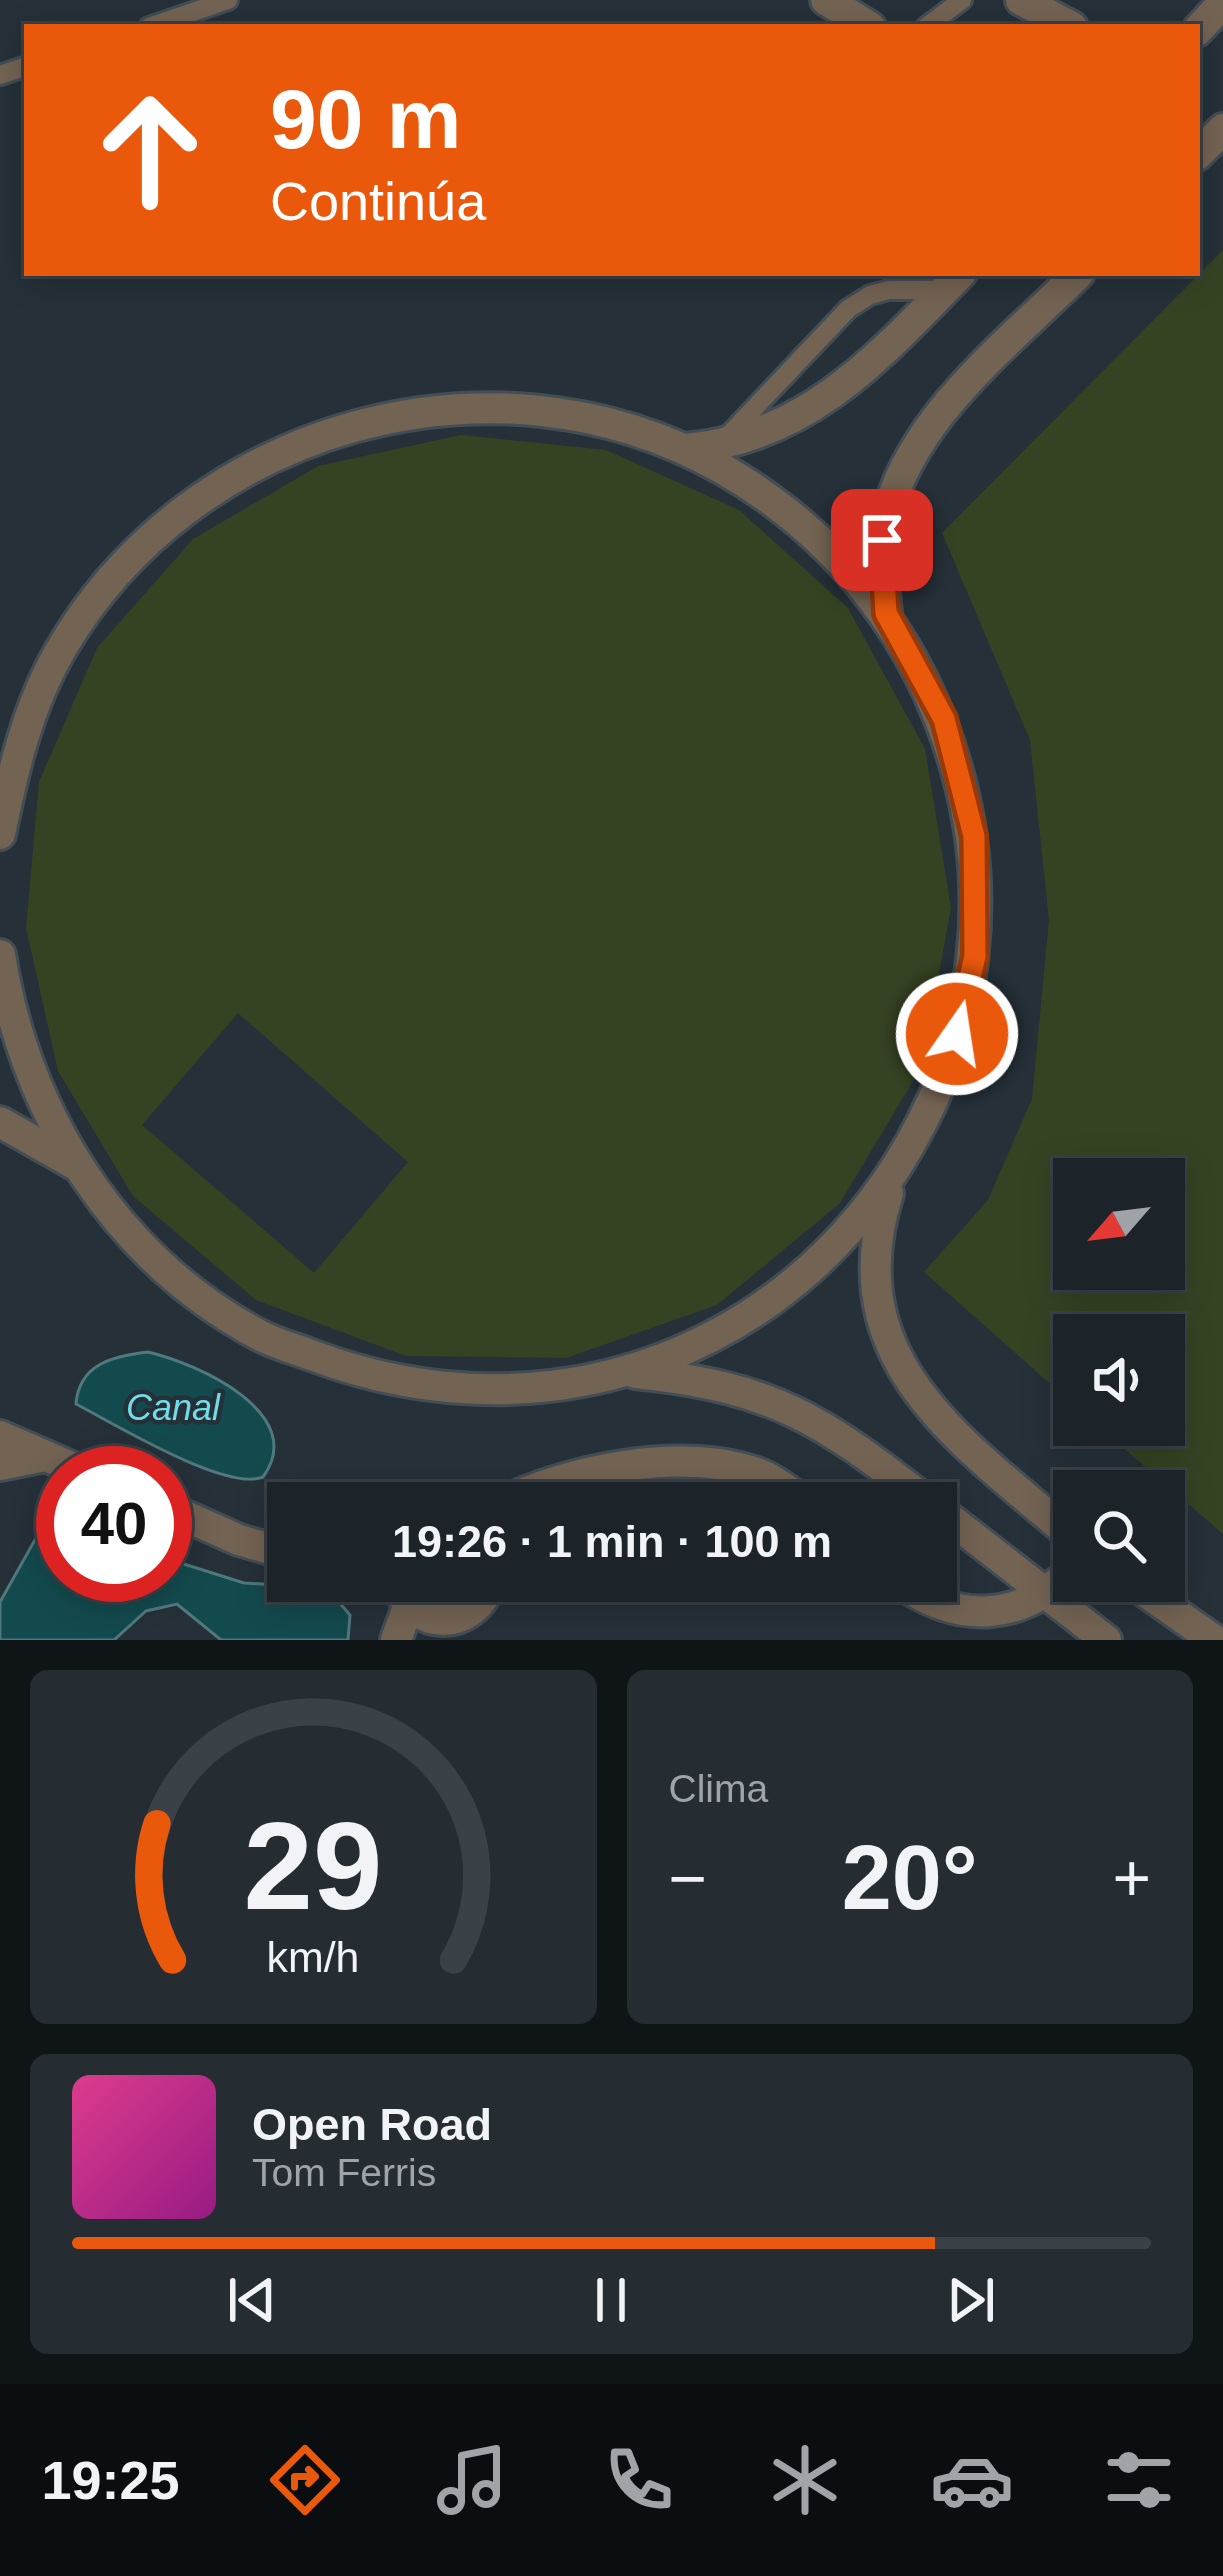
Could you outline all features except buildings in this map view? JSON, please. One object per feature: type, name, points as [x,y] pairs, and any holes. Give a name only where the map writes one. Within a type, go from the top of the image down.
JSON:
[{"type":"street","points":[[826,0],[865,24]]},
{"type":"street","points":[[1021,0],[1064,24]]},
{"type":"street","points":[[1200,28],[1223,3]]},
{"type":"street","points":[[1200,152],[1223,129]]},
{"type":"street","points":[[886,613],[882,540],[892,499],[910,458],[945,407],[1076,276]]},
{"type":"street","points":[[703,448],[767,431],[844,389],[953,282]]},
{"type":"street","points":[[0,834],[18,747],[59,652],[119,568],[196,499],[285,447],[383,416],[486,406],[589,416],[703,448],[830,547],[886,613],[944,719],[974,836],[975,956],[952,1054],[893,1180],[877,1230],[874,1296],[889,1350],[913,1389],[962,1440],[1053,1520]]},
{"type":"street","points":[[0,955],[9,1012],[34,1091],[74,1164],[155,1261],[259,1335],[378,1379],[504,1392],[628,1372],[706,1342],[777,1299],[840,1244],[893,1180]]},
{"type":"street","points":[[0,1122],[74,1164]]},
{"type":"street","points":[[628,1372],[713,1381],[757,1393],[811,1418],[900,1482]]},
{"type":"street","points":[[4,1441],[36,1453]]},
{"type":"street","points":[[595,1482],[653,1464],[715,1465],[760,1474],[772,1482]]},
{"type":"street","points":[[192,1520],[267,1548]]},
{"type":"street","points":[[957,1525],[1106,1640]]},
{"type":"street","points":[[930,1602],[971,1612],[1047,1595],[1053,1589]]},
{"type":"street","points":[[396,1640],[401,1602]]},
{"type":"street","points":[[412,1602],[435,1621],[472,1602]]},
{"type":"street","points":[[438,1640],[479,1602]]},
{"type":"street","points":[[1160,1602],[1214,1640]]},
{"type":"lane","points":[[158,24],[228,0]]},
{"type":"lane","points":[[930,24],[962,0]]},
{"type":"lane","points":[[703,448],[848,309],[890,290],[953,282]]},
{"type":"shaded area","points":[[1223,250],[1223,1534],[1185,1501],[1185,1470],[1149,1470],[1121,1446],[1185,1446],[1185,1314],[1053,1314],[1053,1386],[924,1272],[988,1200],[1032,1099],[1049,920],[1030,740],[942,533]]},
{"type":"shaded area","points":[[461,435],[606,450],[739,510],[848,608],[925,749],[951,908],[922,1066],[840,1203],[717,1305],[566,1358],[406,1356],[256,1300],[133,1196],[58,1071],[26,928],[39,782],[97,648],[193,539],[318,466]],"holes":[[[238,1013],[408,1162],[314,1273],[142,1125]]]},
{"type":"water","name":"Canal","points":[[148,1352],[169,1358],[242,1395],[272,1433],[273,1454],[263,1477],[246,1479],[197,1466],[192,1464],[192,1446],[156,1446],[76,1404],[91,1371],[122,1356]]},
{"type":"water","points":[[36,1538],[36,1602],[192,1602],[192,1567],[244,1583],[267,1584],[267,1602],[339,1602],[350,1615],[348,1640],[221,1640],[177,1604],[146,1611],[114,1640],[0,1640],[0,1602]]},
{"type":"route","points":[[882,540],[886,613],[944,719],[974,836],[975,956],[957,1034]]}]
